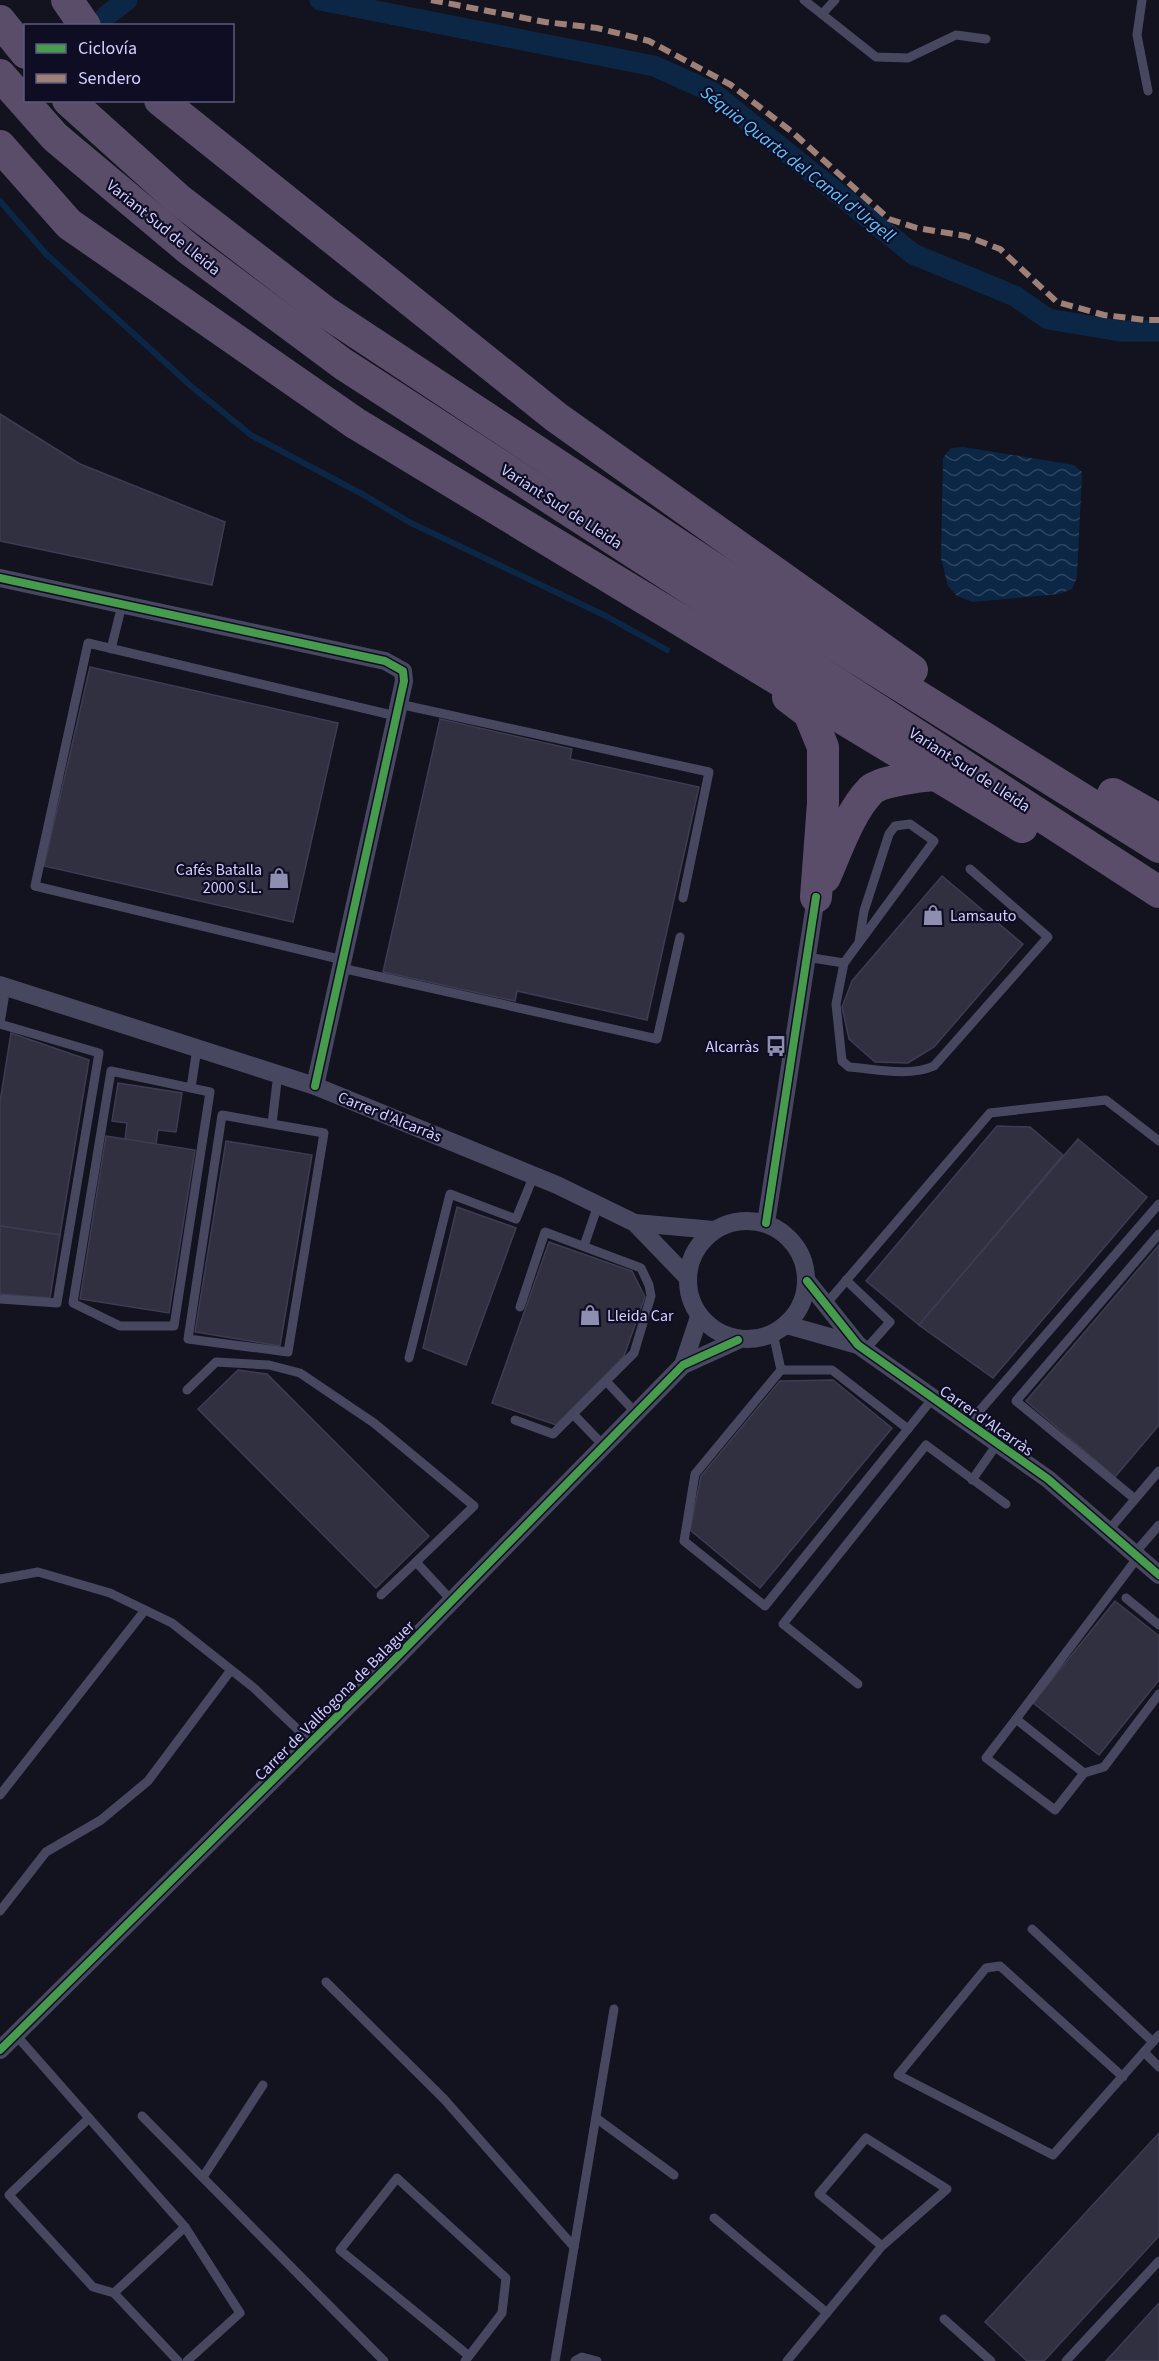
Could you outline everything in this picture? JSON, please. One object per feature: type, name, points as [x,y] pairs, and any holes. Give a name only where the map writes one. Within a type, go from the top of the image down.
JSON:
[{"type":"highway","points":[[67,0],[83,24]]},
{"type":"highway","points":[[0,21],[24,51]]},
{"type":"highway","name":"Variant Sud de Lleida","points":[[0,75],[24,101]]},
{"type":"highway","name":"Variant Sud de Lleida","points":[[25,102],[64,145],[190,250],[343,364],[1159,892]]},
{"type":"highway","name":"Variant Sud de Lleida","points":[[70,102],[178,199],[324,311],[723,575],[1159,847]]},
{"type":"highway","points":[[162,102],[556,417],[1159,847]]},
{"type":"highway","points":[[0,146],[69,224],[356,423],[1159,911]]},
{"type":"highway","points":[[726,648],[809,713],[823,747],[823,803],[816,897]]},
{"type":"highway","points":[[977,716],[1159,820]]},
{"type":"highway","points":[[816,897],[851,818],[873,788],[910,777],[935,775]]},
{"type":"street","points":[[0,578],[385,661],[394,664],[404,675],[315,1086]]},
{"type":"street","points":[[766,1223],[816,897]]},
{"type":"street","name":"Carrer d'Alcarràs","points":[[3,986],[315,1086],[534,1175],[635,1223],[687,1277]]},
{"type":"street","points":[[683,1365],[738,1340],[764,1338],[780,1329],[801,1305],[807,1281],[802,1256],[787,1236],[766,1223],[739,1221],[714,1230],[695,1250],[687,1277],[688,1293],[699,1317],[710,1328],[738,1340]]},
{"type":"street","name":"Carrer d'Alcarràs","points":[[635,1223],[714,1230]]},
{"type":"street","name":"Carrer d'Alcarràs","points":[[807,1281],[862,1347],[1048,1479],[1159,1575]]},
{"type":"street","points":[[683,1365],[699,1317]]},
{"type":"street","name":"Carrer d'Alcarràs","points":[[780,1329],[862,1347]]},
{"type":"street","name":"Carrer de Vallfogona de Balaguer","points":[[0,2050],[452,1601],[683,1365]]},
{"type":"lane","points":[[804,0],[876,57],[908,58],[956,35],[986,39]]},
{"type":"lane","points":[[822,14],[835,0]]},
{"type":"lane","points":[[1142,0],[1137,35],[1148,91]]},
{"type":"lane","points":[[111,649],[122,604]]},
{"type":"lane","points":[[680,938],[657,1039],[342,964],[35,885],[88,643],[398,710],[709,772],[683,898]]},
{"type":"lane","points":[[859,942],[864,910],[889,834],[895,826],[910,824],[934,841],[844,963],[836,1004],[842,1061],[849,1067],[923,1071],[934,1066],[1048,937],[970,869]]},
{"type":"lane","points":[[806,957],[844,963]]},
{"type":"lane","points":[[0,1299],[57,1303],[99,1053],[0,1024],[3,986]]},
{"type":"lane","points":[[191,1088],[197,1048]]},
{"type":"lane","points":[[111,1071],[191,1088],[210,1092],[174,1326],[120,1326],[73,1303],[111,1071]]},
{"type":"lane","points":[[272,1124],[278,1073]]},
{"type":"lane","points":[[826,1304],[990,1113],[1106,1100],[1159,1141]]},
{"type":"lane","points":[[222,1115],[272,1124],[324,1133],[288,1352],[188,1339],[222,1115]]},
{"type":"lane","points":[[409,1358],[450,1194],[516,1220],[534,1175]]},
{"type":"lane","points":[[969,1423],[1159,1204]]},
{"type":"lane","points":[[584,1246],[598,1205]]},
{"type":"lane","points":[[515,1420],[553,1434],[634,1353],[651,1296],[649,1285],[641,1268],[545,1232],[520,1307]]},
{"type":"lane","points":[[1136,1499],[1016,1401],[1159,1234]]},
{"type":"lane","points":[[846,1280],[890,1322],[862,1347]]},
{"type":"lane","points":[[780,1329],[781,1370],[695,1474],[684,1540],[765,1606],[933,1398]]},
{"type":"lane","points":[[187,1390],[216,1362],[268,1365],[300,1373],[374,1423],[474,1506],[381,1596]]},
{"type":"lane","points":[[781,1370],[832,1370],[908,1429]]},
{"type":"lane","points":[[606,1381],[636,1413]]},
{"type":"lane","points":[[573,1414],[604,1446]]},
{"type":"lane","points":[[972,1480],[998,1443]]},
{"type":"lane","points":[[858,1684],[783,1624],[926,1445],[1006,1504]]},
{"type":"lane","points":[[1108,1531],[1159,1471]]},
{"type":"lane","points":[[1159,1525],[986,1758],[1055,1810],[1084,1773],[1104,1767],[1159,1694]]},
{"type":"lane","points":[[416,1562],[452,1601]]},
{"type":"lane","points":[[0,1579],[38,1572],[110,1593],[172,1623],[254,1688],[311,1742]]},
{"type":"lane","points":[[1126,1598],[1159,1624]]},
{"type":"lane","points":[[0,1795],[145,1610]]},
{"type":"lane","points":[[0,1911],[46,1852],[101,1820],[148,1781],[231,1670]]},
{"type":"lane","points":[[1016,1719],[1084,1773]]},
{"type":"lane","points":[[1032,1929],[1156,2038],[1144,2052],[1123,2076],[1053,2156],[898,2074],[986,1968],[1000,1966],[1123,2076]]},
{"type":"lane","points":[[326,1982],[444,2098],[574,2247]]},
{"type":"lane","points":[[555,2361],[614,2009]]},
{"type":"lane","points":[[15,2034],[185,2227],[240,2313],[187,2361]]},
{"type":"lane","points":[[1144,2052],[1159,2067]]},
{"type":"lane","points":[[203,2177],[263,2085]]},
{"type":"lane","points":[[142,2116],[384,2361]]},
{"type":"lane","points":[[89,2118],[9,2195],[93,2287],[114,2293],[178,2361]]},
{"type":"lane","points":[[596,2118],[674,2175]]},
{"type":"lane","points":[[787,2361],[882,2246],[947,2189],[866,2138],[819,2194],[882,2246]]},
{"type":"lane","points":[[397,2178],[506,2278],[502,2313],[467,2358],[340,2250],[397,2178]]},
{"type":"lane","points":[[714,2218],[827,2313]]},
{"type":"lane","points":[[114,2293],[185,2227]]},
{"type":"lane","points":[[1066,2361],[1159,2261]]},
{"type":"lane","points":[[944,2319],[991,2361]]},
{"type":"lane","points":[[575,2361],[582,2357],[597,2361]]},
{"type":"water","points":[[963,447],[1074,465],[1082,472],[1077,577],[1072,589],[1059,594],[973,602],[957,596],[948,586],[941,558],[943,458],[951,448]]},
{"type":"building","points":[[0,414],[80,464],[225,522],[212,585],[0,541]]},
{"type":"building","points":[[90,667],[338,723],[293,922],[44,866]]},
{"type":"building","points":[[440,719],[572,749],[570,759],[699,787],[647,1020],[517,991],[515,1001],[383,972]]},
{"type":"building","points":[[942,876],[1023,944],[934,1047],[908,1063],[875,1062],[849,1039],[842,1007],[852,981]]},
{"type":"building","points":[[11,1033],[89,1060],[60,1235],[0,1226],[0,1102]]},
{"type":"building","points":[[118,1083],[182,1093],[176,1132],[158,1130],[156,1144],[125,1139],[127,1123],[112,1121]]},
{"type":"building","points":[[997,1126],[1030,1127],[1063,1155],[919,1325],[866,1281]]},
{"type":"building","points":[[106,1136],[195,1150],[169,1313],[80,1299]]},
{"type":"building","points":[[1078,1139],[1147,1197],[993,1378],[919,1325]]},
{"type":"building","points":[[226,1141],[312,1155],[280,1346],[195,1332]]},
{"type":"building","points":[[457,1207],[516,1228],[466,1365],[423,1348]]},
{"type":"building","points":[[0,1226],[60,1235],[50,1298],[0,1294]]},
{"type":"building","points":[[549,1242],[632,1271],[645,1297],[624,1356],[556,1425],[492,1403]]},
{"type":"building","points":[[1159,1245],[1159,1425],[1115,1477],[1026,1401]]},
{"type":"building","points":[[238,1370],[267,1374],[429,1536],[376,1588],[198,1409]]},
{"type":"building","points":[[833,1380],[892,1428],[760,1588],[690,1530],[701,1476],[780,1381]]},
{"type":"building","points":[[1115,1601],[1159,1636],[1159,1680],[1099,1755],[1033,1703]]},
{"type":"building","points":[[1159,2133],[1159,2236],[1044,2361],[1027,2361],[985,2322]]},
{"type":"building","points":[[1159,2303],[1159,2361],[1106,2361]]},
{"type":"waterway","name":"Séquia Quarta del Canal d'Urgell","points":[[106,16],[127,0]]},
{"type":"waterway","name":"Séquia Quarta del Canal d'Urgell","points":[[320,0],[654,66],[712,92],[913,254],[1015,296],[1048,319],[1120,331],[1159,331]]},
{"type":"waterway","points":[[0,201],[46,254],[191,386],[251,435],[364,495],[409,522],[606,616],[667,650]]},
{"type":"marked path","points":[[431,0],[545,22],[597,28],[649,41],[731,85],[791,131],[889,219],[917,228],[966,236],[1000,249],[1057,302],[1104,315],[1159,320]]},
{"type":"cycle path","points":[[0,578],[385,661],[403,671],[404,681],[315,1086]]},
{"type":"cycle path","points":[[766,1223],[816,897]]},
{"type":"cycle path","points":[[807,1281],[858,1345],[1048,1479],[1159,1575]]},
{"type":"cycle path","points":[[0,2050],[392,1662],[683,1365],[738,1340]]},
{"type":"place","name":"Cafés Batalla 2000 S.L.","points":[[279,878]]},
{"type":"place","name":"Lamsauto","points":[[933,915]]},
{"type":"place","name":"Alcarràs","points":[[776,1046]]},
{"type":"place","name":"Lleida Car","points":[[590,1315]]}]
